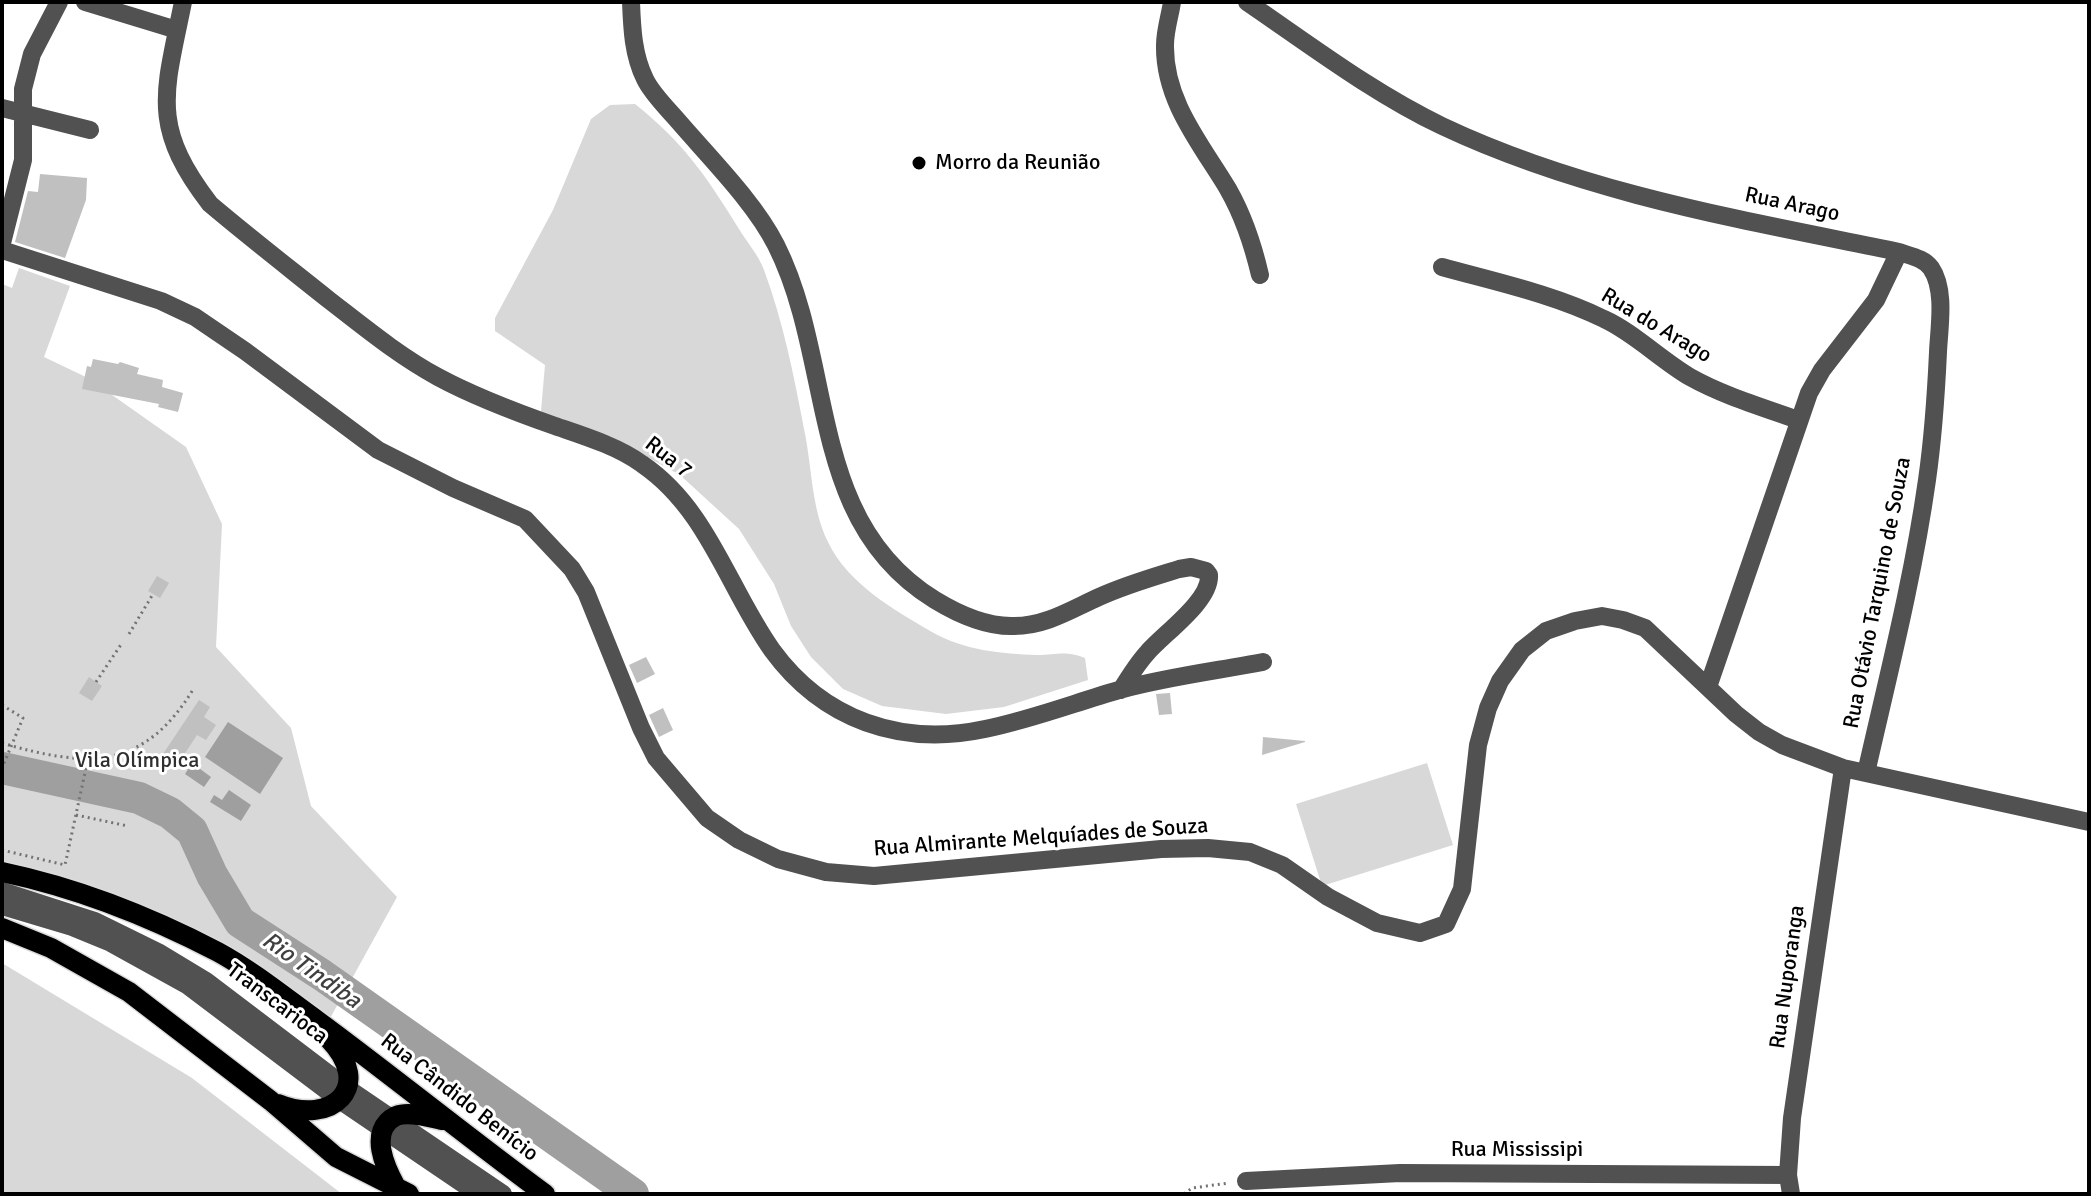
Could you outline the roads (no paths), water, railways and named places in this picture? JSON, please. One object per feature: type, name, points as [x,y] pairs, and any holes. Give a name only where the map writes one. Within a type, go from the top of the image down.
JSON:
[{"type":"main road","name":"Rua Cândido Benício","points":[[2,872],[111,902],[220,953],[393,1076],[446,1121],[545,1194]]},
{"type":"main road","points":[[2,928],[51,948],[129,992],[271,1101],[336,1157],[402,1191]]},
{"type":"main road","points":[[271,1101],[294,1111],[311,1112],[328,1108],[343,1094],[350,1070],[344,1054],[301,1009]]},
{"type":"main road","points":[[402,1191],[384,1166],[380,1147],[389,1124],[408,1115],[446,1121]]},
{"type":"street","points":[[2,243],[23,160],[23,89],[32,54],[59,2]]},
{"type":"street","points":[[85,2],[177,30]]},
{"type":"street","name":"Rua 7","points":[[183,2],[167,77],[166,112],[175,147],[188,175],[210,204],[382,341],[436,376],[487,400],[593,440],[640,462],[669,485],[691,511],[772,649],[795,677],[830,706],[864,724],[907,733],[953,733],[1018,721],[1121,690],[1263,662]]},
{"type":"street","points":[[631,2],[634,45],[645,80],[732,182],[775,241],[790,274],[805,322],[829,443],[849,500],[872,542],[895,569],[944,606],[975,619],[1015,627],[1059,617],[1101,596],[1179,569],[1199,568],[1209,575],[1208,587],[1147,652],[1121,690]]},
{"type":"street","points":[[1172,2],[1165,44],[1178,106],[1245,222],[1260,275]]},
{"type":"street","name":"Rua Arago","points":[[1247,2],[1380,92],[1441,125],[1511,156],[1633,195],[1899,252]]},
{"type":"street","points":[[2,108],[90,130]]},
{"type":"street","name":"Rua Almirante Melquíades de Souza","points":[[2,250],[161,301],[195,317],[378,450],[453,488],[525,519],[572,569],[586,592],[656,758],[707,818],[739,840],[778,859],[826,872],[874,876],[1161,849],[1208,848],[1250,852],[1282,865],[1328,897],[1377,923],[1420,933],[1446,924],[1462,889],[1478,745],[1488,708],[1500,681],[1522,650],[1546,631],[1602,616],[1645,628],[1736,714],[1759,732],[1795,750],[1843,768],[2089,822]]},
{"type":"street","points":[[1708,687],[1798,420],[1822,370],[1876,300],[1899,252]]},
{"type":"street","name":"Rua Otávio Tarquino de Souza","points":[[1866,773],[1915,553],[1928,479],[1935,404],[1938,290],[1932,269],[1922,259],[1899,252]]},
{"type":"street","name":"Rua do Arago","points":[[1442,267],[1582,309],[1608,320],[1657,357],[1693,378],[1798,420]]},
{"type":"street","name":"Rua Nuporanga","points":[[1791,1194],[1788,1175],[1792,1118],[1843,768]]},
{"type":"street","name":"Transcarioca","points":[[2,891],[95,921],[158,952],[206,981],[343,1094]]},
{"type":"street","name":"Transcarioca","points":[[2,906],[72,927],[111,943],[163,971],[343,1094],[503,1194]]},
{"type":"street","name":"Transcarioca","points":[[389,1124],[478,1194]]},
{"type":"street","name":"Rua Mississipi","points":[[1246,1181],[1400,1173],[1788,1175]]},
{"type":"waterway","name":"Rio Tindiba","points":[[2,768],[139,798],[170,813],[192,831],[212,875],[240,922],[322,975],[633,1194]]},
{"type":"place","name":"Morro da Reunião","points":[[919,163]]},
{"type":"park label","name":"Vila Olímpica","points":[[137,761]]}]
